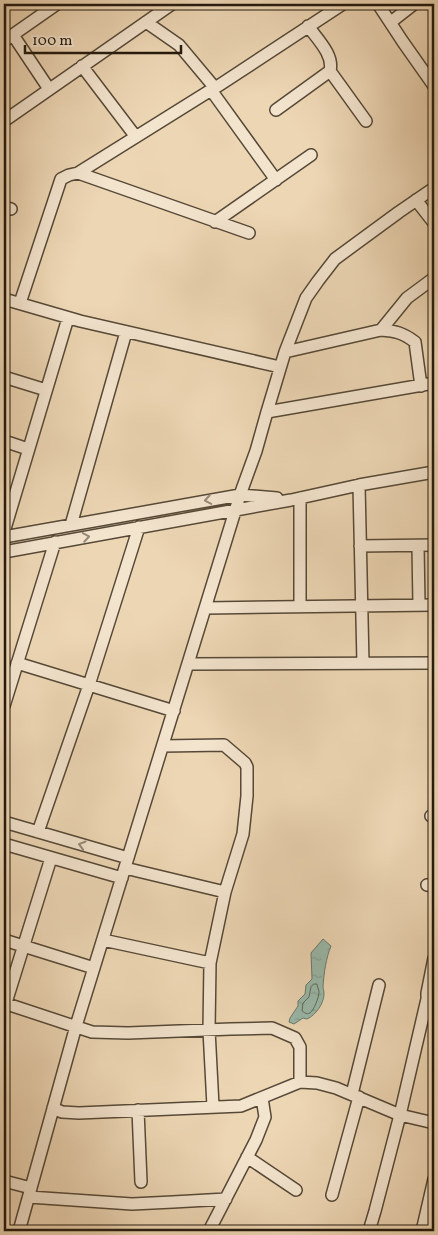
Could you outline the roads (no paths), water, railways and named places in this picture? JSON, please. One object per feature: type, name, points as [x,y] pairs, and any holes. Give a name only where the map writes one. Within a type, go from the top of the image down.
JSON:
[{"type":"street","points":[[49,89],[9,38],[46,8],[57,4]]},
{"type":"street","points":[[4,121],[172,4]]},
{"type":"street","points":[[20,303],[61,179],[78,173],[213,89],[343,4]]},
{"type":"street","points":[[378,4],[434,86]]},
{"type":"street","points":[[390,22],[414,4]]},
{"type":"street","points":[[146,22],[179,45],[213,89],[276,180]]},
{"type":"street","points":[[276,110],[330,72],[330,57],[308,26]]},
{"type":"street","points":[[82,66],[136,137]]},
{"type":"street","points":[[330,72],[366,121]]},
{"type":"street","points":[[215,222],[311,155]]},
{"type":"street","points":[[78,173],[249,233]]},
{"type":"street","points":[[18,1231],[76,1026],[240,495],[256,451],[280,367],[306,298],[335,259],[434,188]]},
{"type":"street","points":[[416,200],[434,223]]},
{"type":"street","points":[[381,330],[407,298],[434,278]]},
{"type":"street","points":[[4,299],[68,318],[280,367]]},
{"type":"street","points":[[4,532],[68,318]]},
{"type":"street","points":[[285,352],[381,330],[393,330],[405,334],[415,342],[421,386]]},
{"type":"street","points":[[71,525],[126,332]]},
{"type":"street","points":[[4,377],[46,390]]},
{"type":"street","points":[[267,412],[434,383]]},
{"type":"street","points":[[4,441],[28,449]]},
{"type":"street","points":[[4,552],[434,472]]},
{"type":"street","points":[[359,485],[363,663]]},
{"type":"street","points":[[4,537],[240,495],[296,499]]},
{"type":"street","points":[[296,499],[300,606]]},
{"type":"street","points":[[38,832],[89,685],[139,527]]},
{"type":"street","points":[[4,706],[6,688],[17,663],[55,542]]},
{"type":"street","points":[[360,546],[434,546]]},
{"type":"street","points":[[418,546],[419,605]]},
{"type":"street","points":[[206,608],[434,605]]},
{"type":"street","points":[[17,663],[174,711]]},
{"type":"street","points":[[189,664],[434,663]]},
{"type":"street","points":[[163,746],[224,745],[245,762],[247,767],[247,796],[242,834],[225,892],[210,963],[209,1030],[213,1106]]},
{"type":"street","points":[[4,822],[38,832],[125,868]]},
{"type":"street","points":[[19,827],[8,845],[51,858],[125,868],[225,892]]},
{"type":"street","points":[[51,858],[4,1005],[92,1032],[272,1028],[295,1038],[300,1047],[300,1082]]},
{"type":"street","points":[[4,940],[94,968]]},
{"type":"street","points":[[103,940],[210,963]]},
{"type":"street","points":[[369,1231],[376,1211],[400,1115],[427,1000],[434,958]]},
{"type":"street","points":[[332,1195],[379,985]]},
{"type":"street","points":[[53,1108],[62,1112],[79,1113],[241,1106],[300,1082],[317,1083],[355,1096],[400,1115],[434,1123]]},
{"type":"street","points":[[209,1231],[256,1140],[264,1117],[262,1098]]},
{"type":"street","points":[[138,1110],[141,1182]]},
{"type":"street","points":[[247,1157],[296,1190]]},
{"type":"street","points":[[422,1231],[434,1179]]},
{"type":"street","points":[[4,1180],[30,1193],[132,1204],[226,1198]]},
{"type":"water","points":[[323,939],[331,946],[325,971],[323,1001],[313,1015],[307,1019],[303,1018],[294,1024],[289,1022],[290,1018],[298,1006],[298,1001],[305,994],[306,985],[312,979],[311,953]]}]
